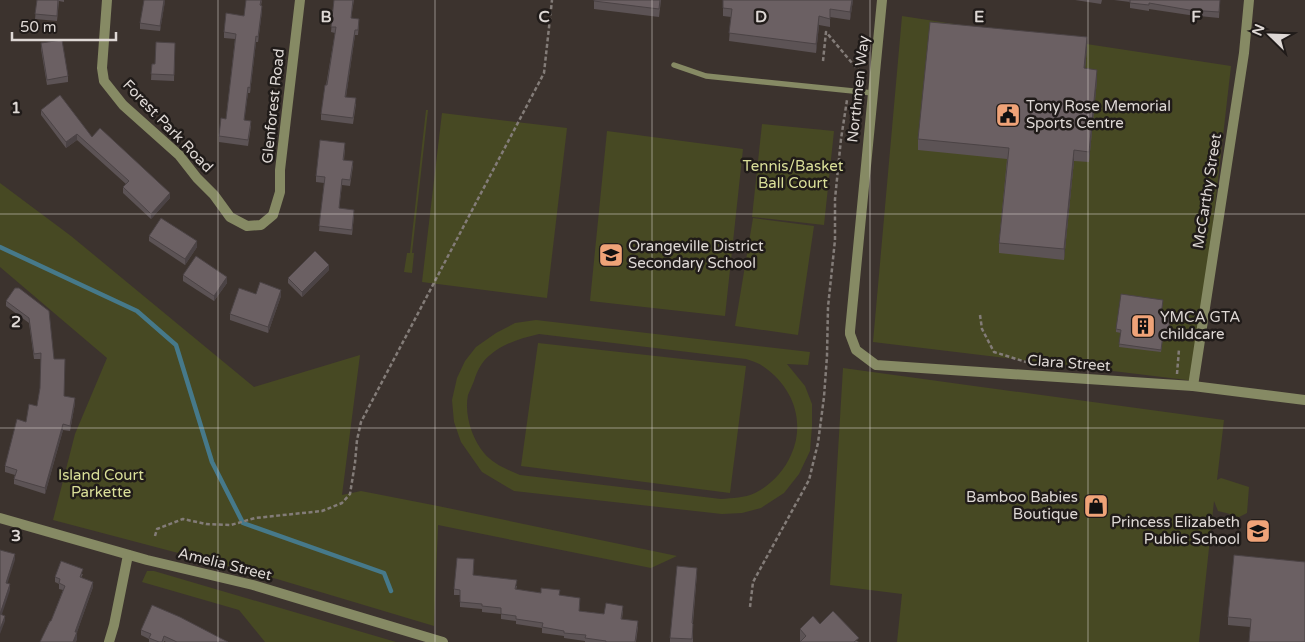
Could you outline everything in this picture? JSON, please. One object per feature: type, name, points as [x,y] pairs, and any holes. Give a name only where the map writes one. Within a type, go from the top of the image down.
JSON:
[{"type":"street","name":"Forest Park Road","points":[[107,0],[102,68],[104,81],[123,105],[179,155],[197,178],[214,195],[230,217],[247,226],[261,226],[273,215]]},
{"type":"street","name":"Glenforest Road","points":[[273,215],[280,192],[280,170],[300,0]]},
{"type":"street","name":"Northmen Way","points":[[850,331],[882,0]]},
{"type":"street","name":"McCarthy Street","points":[[1193,386],[1244,54],[1249,0]]},
{"type":"street","name":"Clara Street","points":[[850,331],[856,350],[876,366],[1193,386],[1305,400]]},
{"type":"street","name":"Amelia Street","points":[[0,518],[128,555],[253,585],[443,642]]},
{"type":"street","points":[[109,642],[128,555]]},
{"type":"lane","points":[[674,65],[706,76],[849,91],[873,91]]},
{"type":"path","points":[[155,536],[157,529],[183,519],[206,524],[231,526],[255,518],[322,511],[342,503],[350,494],[361,422],[544,73],[552,0]]},
{"type":"path","points":[[823,61],[826,32],[873,91]]},
{"type":"path","points":[[750,606],[753,582],[809,480],[818,443],[825,389],[828,308],[835,240],[835,199],[841,139],[849,91]]},
{"type":"path","points":[[980,315],[982,329],[994,352],[1030,364]]},
{"type":"path","points":[[1175,385],[1180,349]]},
{"type":"green space","points":[[902,16],[1231,66],[1195,381],[873,342]]},
{"type":"green space","points":[[426,110],[428,110],[412,253],[414,253],[412,273],[404,272],[407,253],[410,253]]},
{"type":"green space","points":[[442,113],[567,128],[547,298],[422,282]]},
{"type":"green space","name":"Tennis/Basket Ball Court","points":[[762,124],[834,131],[824,225],[752,217]]},
{"type":"green space","points":[[607,131],[743,149],[725,316],[590,301]]},
{"type":"green space","name":"Island Court Parkette","points":[[0,183],[71,236],[254,387],[360,355],[342,495],[361,491],[677,556],[651,568],[438,525],[434,626],[277,579],[53,520],[75,434],[107,358],[0,267]]},
{"type":"green space","points":[[753,218],[814,226],[798,335],[735,326]]},
{"type":"green space","points":[[536,320],[810,352],[808,365],[787,364],[805,386],[812,404],[810,451],[799,474],[784,493],[761,508],[742,513],[722,514],[514,491],[482,472],[461,442],[454,422],[452,400],[457,378],[465,361],[476,347],[515,323]],"holes":[[[539,334],[746,359],[762,366],[783,385],[794,406],[797,430],[791,455],[781,472],[761,490],[743,497],[721,499],[520,475],[496,463],[484,453],[476,441],[468,418],[468,395],[478,370],[487,357],[507,344]]]},
{"type":"green space","points":[[538,343],[746,366],[730,493],[521,466]]},
{"type":"green space","points":[[843,368],[1224,420],[1217,480],[1221,478],[1249,487],[1247,513],[1235,519],[1234,515],[1218,511],[1214,501],[1199,642],[897,642],[902,594],[830,585]]},
{"type":"green space","points":[[147,571],[154,571],[396,642],[265,642],[239,610],[142,582]]},
{"type":"building","points":[[37,0],[58,0],[57,16],[35,14]]},
{"type":"building","points":[[144,0],[164,0],[160,26],[140,23]]},
{"type":"building","points":[[246,0],[261,0],[260,5],[262,6],[244,120],[251,121],[248,140],[219,136],[221,118],[226,119],[236,34],[224,32],[226,13],[244,16]]},
{"type":"building","points":[[334,0],[353,0],[351,18],[359,19],[358,30],[355,30],[345,97],[356,98],[353,118],[321,114],[336,27],[331,27]]},
{"type":"building","points":[[594,0],[660,0],[659,9]]},
{"type":"building","points":[[723,0],[852,0],[850,12],[830,9],[830,19],[819,16],[816,44],[729,33],[732,9],[723,8]]},
{"type":"building","points":[[1130,0],[1220,0],[1219,12],[1189,10],[1149,3],[1149,5],[1130,3]]},
{"type":"building","name":"Tony Rose Memorial Sports Centre","points":[[930,22],[1087,37],[1084,68],[1097,70],[1089,152],[1074,150],[1064,249],[999,243],[1009,148],[918,139]]},
{"type":"building","points":[[62,40],[68,76],[47,80],[41,43]]},
{"type":"building","points":[[156,42],[175,43],[174,75],[151,74],[152,64],[155,64]]},
{"type":"building","points":[[60,95],[92,137],[100,128],[170,193],[151,214],[123,187],[129,181],[77,134],[66,142],[41,110]]},
{"type":"building","points":[[320,140],[345,143],[343,160],[353,161],[350,180],[342,179],[339,208],[354,210],[352,230],[319,226],[325,177],[316,176]]},
{"type":"building","points":[[161,218],[197,241],[185,259],[149,236]]},
{"type":"building","points":[[315,251],[329,265],[302,292],[288,278]]},
{"type":"building","points":[[196,256],[227,277],[214,296],[183,275]]},
{"type":"building","points":[[260,282],[281,290],[268,327],[230,314],[239,288],[256,294]]},
{"type":"building","points":[[15,288],[19,288],[49,311],[54,359],[65,359],[64,396],[75,398],[70,426],[63,424],[45,488],[14,479],[17,470],[5,466],[17,419],[26,422],[29,404],[37,406],[40,388],[41,353],[34,354],[29,318],[6,301]]},
{"type":"building","name":"YMCA GTA childcare","points":[[1121,294],[1163,300],[1161,315],[1170,317],[1168,335],[1163,335],[1161,350],[1119,344],[1121,330],[1116,329]]},
{"type":"building","points":[[0,550],[15,554],[6,583],[10,584],[0,614]]},
{"type":"building","points":[[1234,555],[1305,562],[1305,642],[1249,642],[1251,619],[1228,617]]},
{"type":"building","points":[[457,558],[474,559],[473,575],[517,580],[515,589],[541,593],[541,588],[560,590],[559,595],[580,598],[579,611],[604,614],[606,603],[623,606],[621,619],[638,621],[635,642],[606,642],[585,638],[586,635],[564,633],[564,631],[542,627],[543,623],[516,619],[516,616],[501,614],[501,608],[460,602],[460,590],[454,589]]},
{"type":"building","points":[[61,561],[83,569],[80,577],[93,582],[73,642],[40,642],[65,586],[59,583],[60,579],[55,577]]},
{"type":"building","points":[[677,566],[697,568],[692,639],[670,638]]},
{"type":"building","points":[[152,605],[228,642],[177,642],[164,636],[162,642],[159,642],[149,638],[151,634],[141,630]]},
{"type":"building","points":[[833,611],[859,638],[854,642],[800,642],[806,636],[800,629],[813,616],[820,624]]},
{"type":"building","points":[[0,614],[5,616],[0,629]]},
{"type":"waterway","points":[[0,247],[137,311],[176,345],[212,462],[243,523],[384,573],[391,591]]},
{"type":"place","name":"Tony Rose Memorial Sports Centre","points":[[1008,115]]},
{"type":"place","name":"Orangeville District Secondary School","points":[[611,255]]},
{"type":"place","name":"YMCA GTA childcare","points":[[1143,326]]},
{"type":"place","name":"Bamboo Babies Boutique","points":[[1096,506]]},
{"type":"place","name":"Princess Elizabeth Public School","points":[[1258,531]]}]
